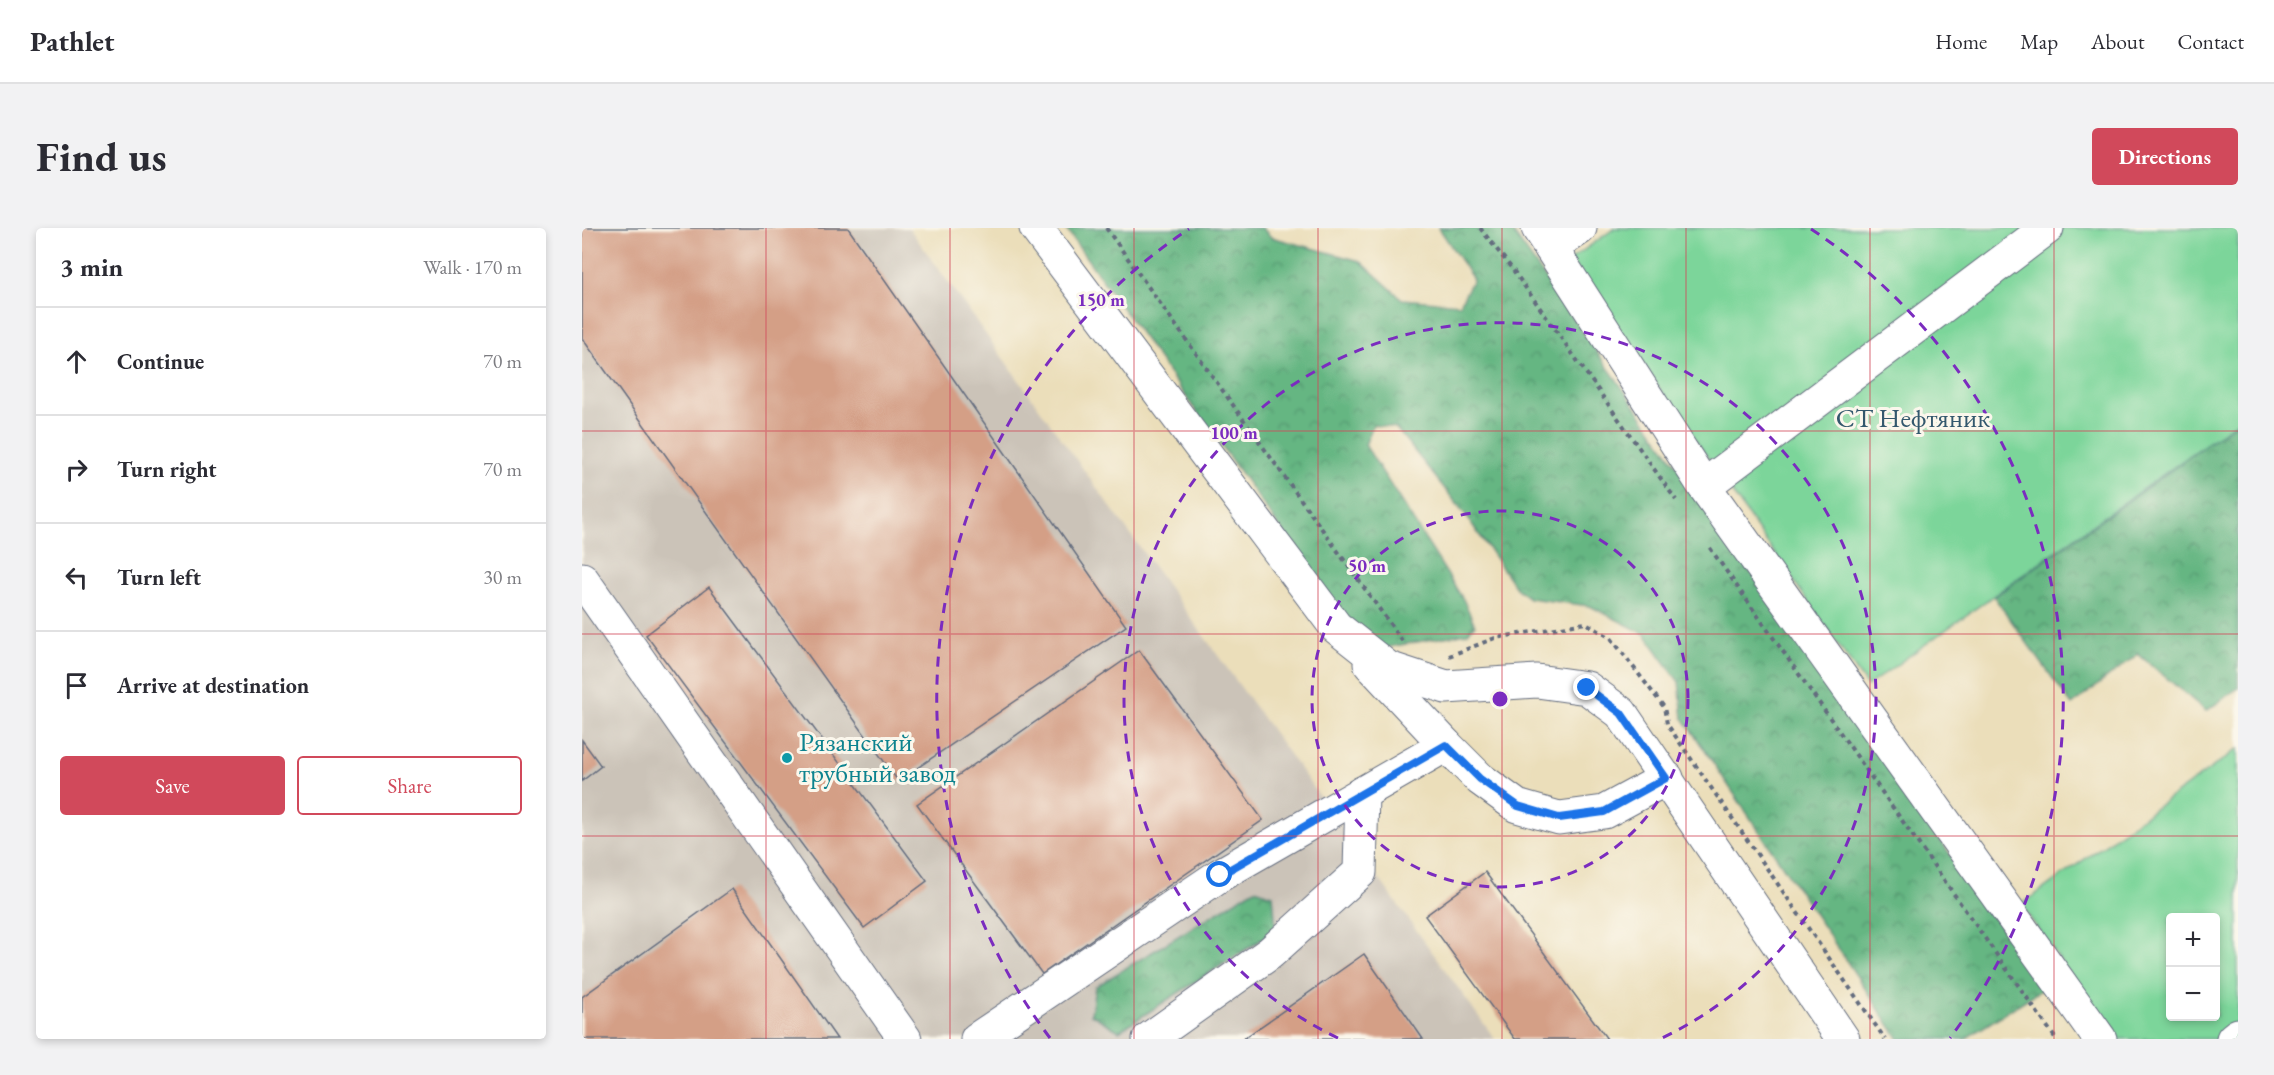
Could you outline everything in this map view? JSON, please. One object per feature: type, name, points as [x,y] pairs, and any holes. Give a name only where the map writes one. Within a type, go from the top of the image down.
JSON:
[{"type":"street","points":[[1036,228],[1336,627],[1480,779],[1518,806],[1559,818],[1604,812],[1666,778]]},
{"type":"street","points":[[1580,228],[1545,238],[1691,495],[2100,1039]]},
{"type":"street","points":[[1691,495],[2047,228]]},
{"type":"street","points":[[582,579],[905,1039]]},
{"type":"street","points":[[1336,627],[1388,668],[1446,687],[1537,681],[1587,688],[1621,713],[1843,1039]]},
{"type":"street","points":[[977,1039],[1220,875],[1446,745]]},
{"type":"street","points":[[1149,1039],[1270,953],[1360,872],[1362,794]]},
{"type":"street","points":[[2233,1039],[2238,1035]]},
{"type":"path","points":[[1106,228],[1408,647]]},
{"type":"path","points":[[1480,228],[1691,495]]},
{"type":"path","points":[[1706,542],[2056,1039]]},
{"type":"path","points":[[1443,658],[1495,638],[1586,623],[1611,638],[1664,707],[1667,724],[1886,1039]]},
{"type":"shaded area","points":[[582,228],[909,228],[1495,1039],[582,1039]]},
{"type":"green space","points":[[1065,228],[1262,228],[1271,237],[1360,261],[1402,299],[1460,304],[1473,279],[1439,228],[1510,228],[2044,988],[1965,1039],[1899,1039],[1683,718],[1679,682],[1645,634],[1590,606],[1529,598],[1516,588],[1465,514],[1396,428],[1373,425],[1365,445],[1463,599],[1475,625],[1467,633],[1384,648],[1351,627]]},
{"type":"green space","name":"СТ Нефтяник","points":[[1615,228],[2238,228],[2238,421],[1867,686],[1570,260]]},
{"type":"green space","points":[[2238,422],[2238,688],[2206,711],[2138,654],[2072,705],[1994,597]]},
{"type":"green space","points":[[2238,749],[2238,1039],[2115,1039],[2021,905]]},
{"type":"green space","points":[[1255,889],[1273,895],[1276,930],[1119,1031],[1091,1014],[1095,987]]},
{"type":"building","points":[[582,228],[848,228],[1126,626],[898,781],[582,338]]},
{"type":"building","name":"Рязанский трубный завод","points":[[709,587],[927,881],[864,928],[646,635]]},
{"type":"building","points":[[1139,650],[1263,820],[1042,974],[917,804]]},
{"type":"building","points":[[582,740],[601,766],[582,781]]},
{"type":"building","points":[[1485,872],[1607,1039],[1515,1039],[1425,916]]},
{"type":"building","points":[[732,889],[837,1039],[582,1039],[582,997]]},
{"type":"building","points":[[1364,954],[1423,1039],[1243,1039]]},
{"type":"place","name":"Рязанский трубный завод","points":[[787,758]]},
{"type":"route","points":[[1220,875],[1446,745],[1480,779],[1518,806],[1559,818],[1604,812],[1666,778],[1621,713],[1587,688]]}]
